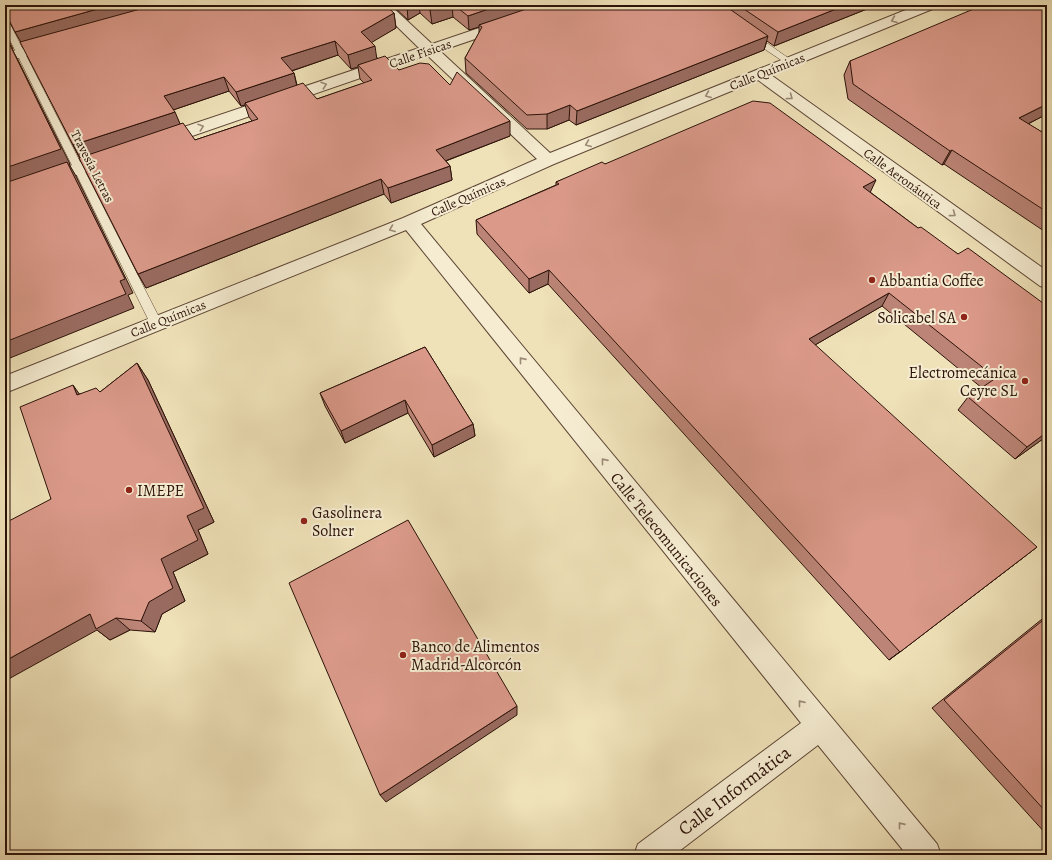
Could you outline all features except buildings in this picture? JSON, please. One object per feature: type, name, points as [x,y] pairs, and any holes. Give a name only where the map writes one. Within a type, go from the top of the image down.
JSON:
[{"type":"street","points":[[382,5],[548,160]]},
{"type":"street","name":"Calle Físicas","points":[[145,146],[561,5]]},
{"type":"street","name":"Calle Químicas","points":[[5,385],[409,222],[548,160],[930,5]]},
{"type":"street","points":[[5,58],[65,41]]},
{"type":"street","name":"Calle Aeronáutica","points":[[759,74],[1047,281]]},
{"type":"street","points":[[5,193],[122,153]]},
{"type":"street","name":"Calle Telecomunicaciones","points":[[409,222],[926,855]]},
{"type":"street","name":"Calle Informática","points":[[649,855],[820,726]]},
{"type":"lane","name":"Travesía Letras","points":[[5,22],[156,323]]},
{"type":"lane","points":[[745,31],[790,62]]},
{"type":"place","name":"Abbantia Coffee","points":[[872,280]]},
{"type":"place","name":"Solicabel SA","points":[[964,317]]},
{"type":"place","name":"Electromecánica Ceyre SL","points":[[1025,381]]},
{"type":"place","name":"IMEPE","points":[[129,490]]},
{"type":"place","name":"Gasolinera Solner","points":[[304,521]]},
{"type":"place","name":"Banco de Alimentos Madrid-Alcorcón","points":[[403,655]]}]
